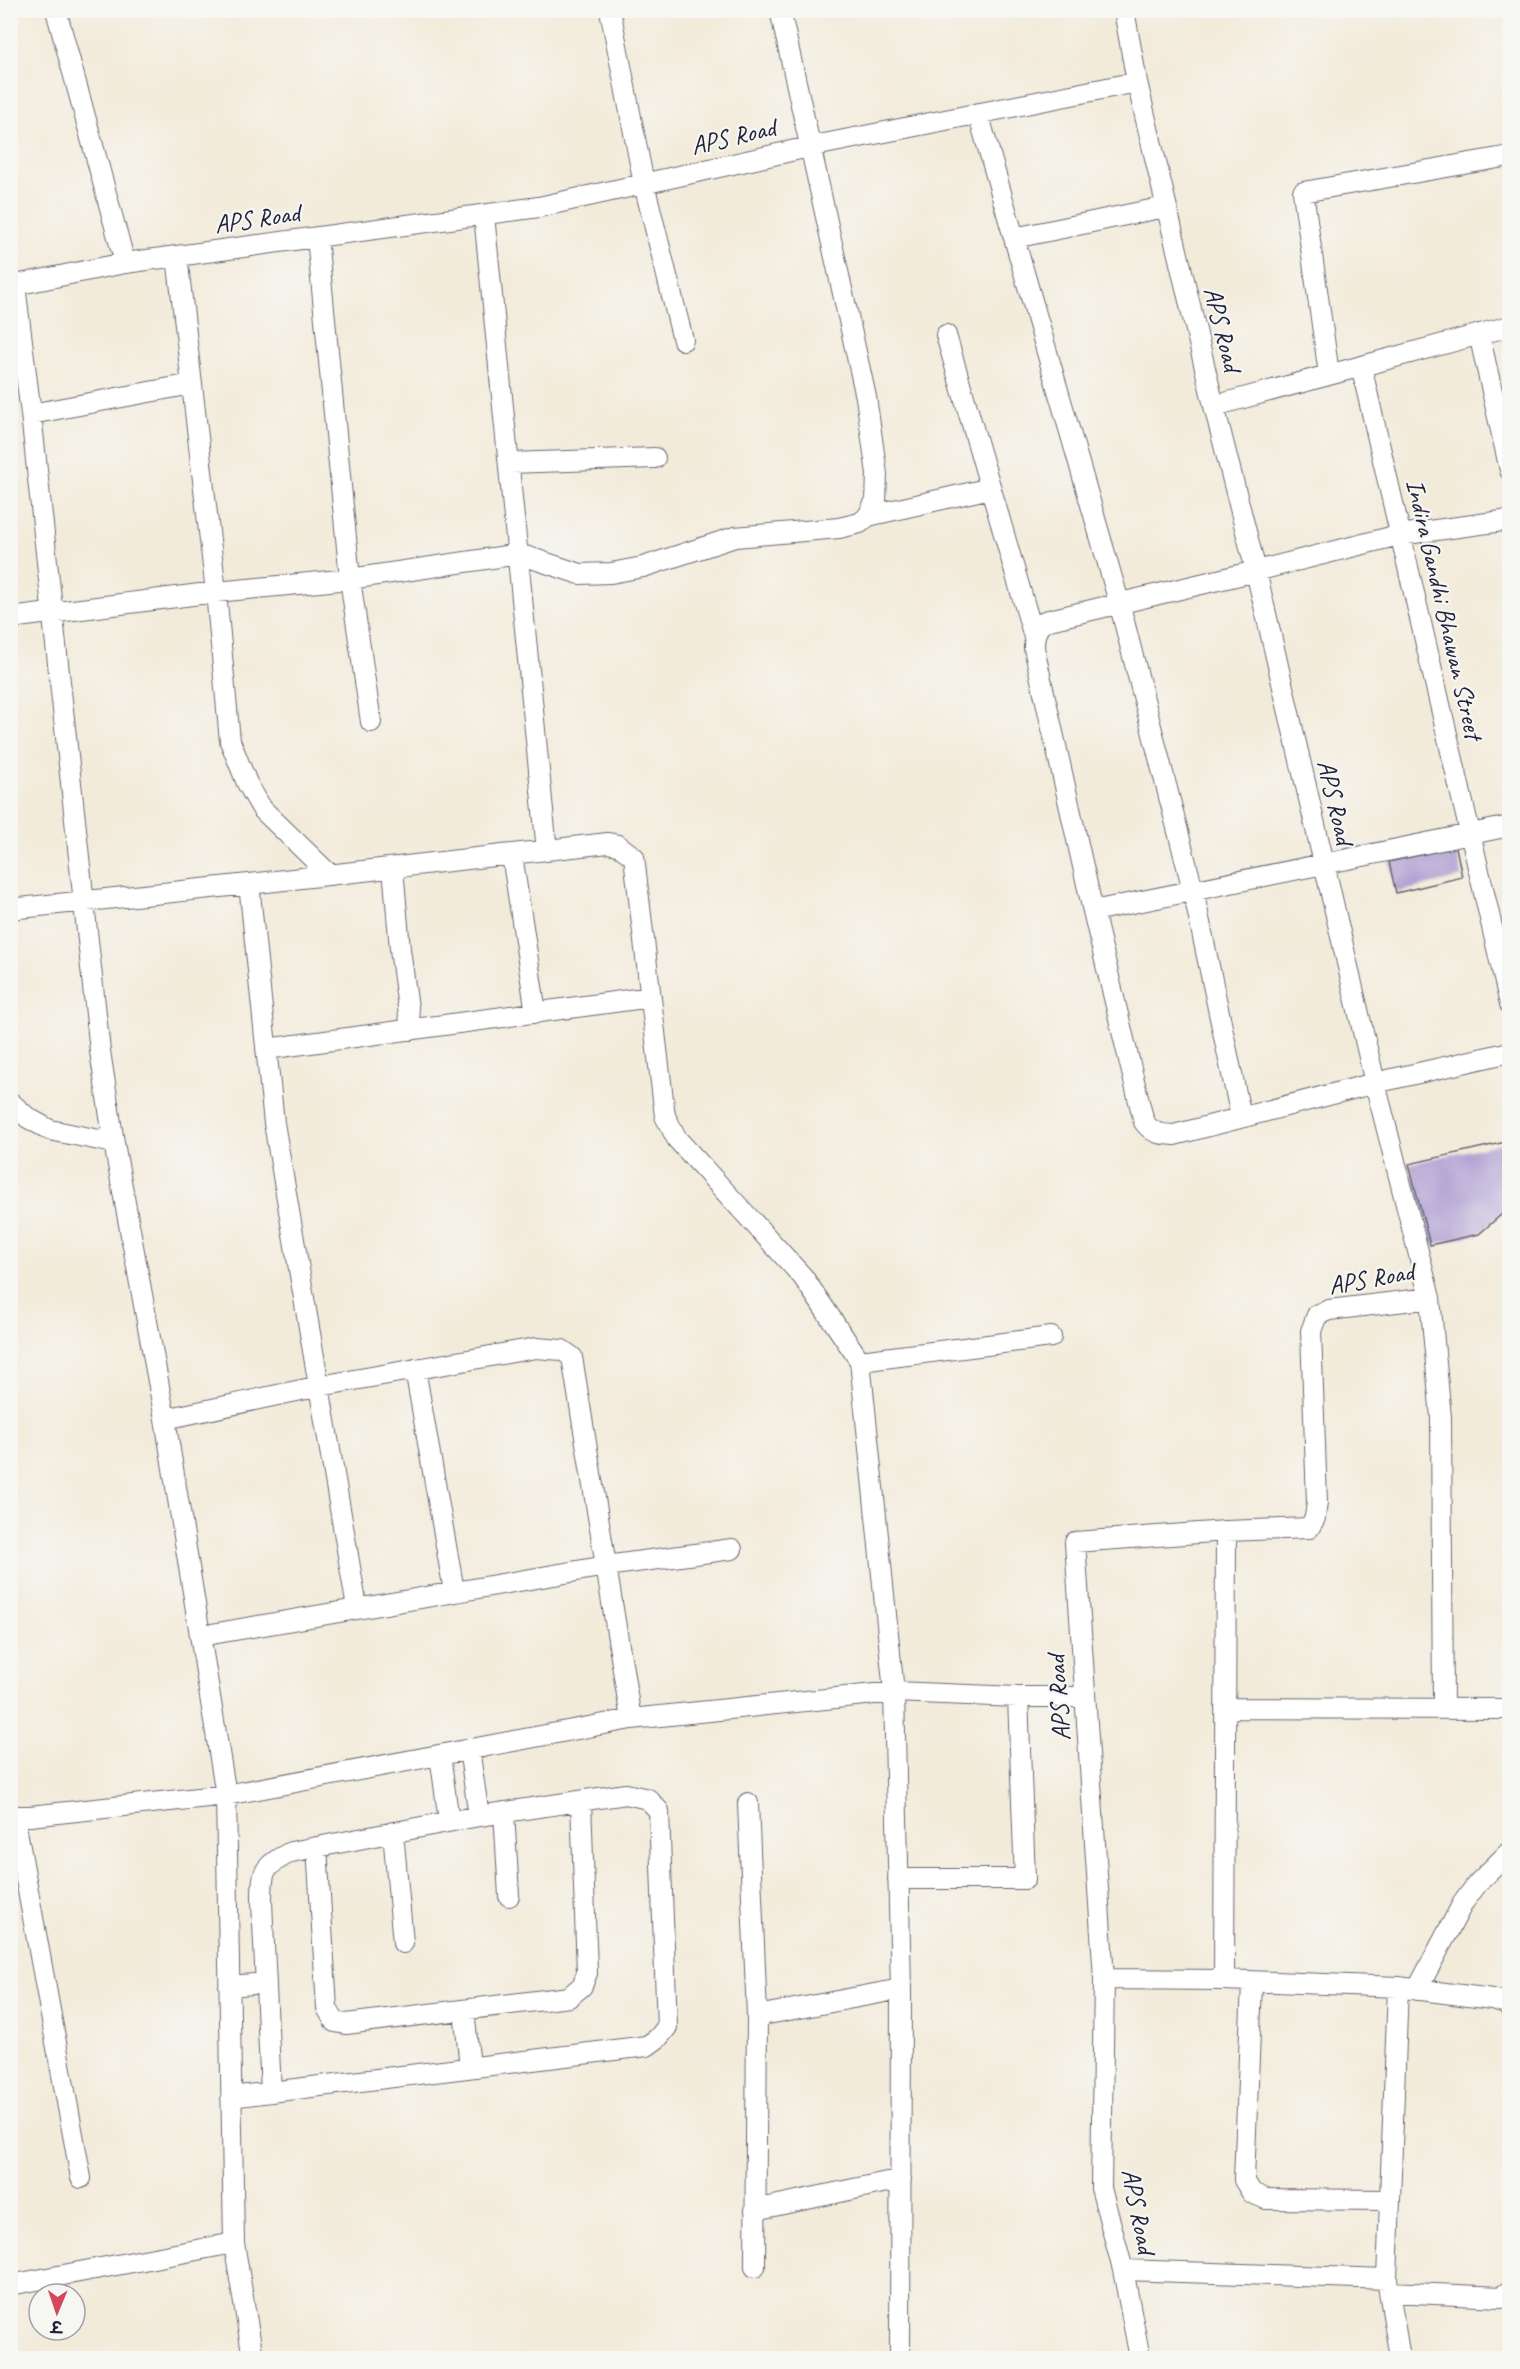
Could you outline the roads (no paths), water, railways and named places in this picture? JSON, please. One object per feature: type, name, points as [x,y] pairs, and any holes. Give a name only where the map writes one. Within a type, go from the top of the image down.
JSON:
[{"type":"street","points":[[56,10],[126,263]]},
{"type":"street","points":[[610,10],[644,184],[682,340]]},
{"type":"street","points":[[10,618],[216,592],[350,579],[519,554],[580,574],[611,573],[643,567],[735,537],[839,528],[860,523],[868,516],[876,500],[877,474],[866,397],[780,10]]},
{"type":"street","points":[[1124,10],[1137,82]]},
{"type":"street","name":"APS Road","points":[[13,286],[126,263],[539,207],[809,147],[1137,82],[1256,571],[1375,1083],[1430,1298],[1329,1310],[1317,1315],[1311,1331],[1317,1502],[1315,1518],[1309,1528],[1226,1531],[1075,1542],[1104,1979],[1101,2188],[1123,2270],[1140,2358]]},
{"type":"street","points":[[978,113],[1119,602],[1193,890],[1241,1117]]},
{"type":"street","points":[[1329,374],[1304,192],[1509,156]]},
{"type":"street","points":[[1014,238],[1166,207]]},
{"type":"street","points":[[484,215],[547,851]]},
{"type":"street","points":[[317,237],[350,579],[371,722]]},
{"type":"street","points":[[177,256],[216,592],[230,741],[247,783],[262,809],[330,875]]},
{"type":"street","points":[[13,286],[31,414],[100,1051],[114,1143],[165,1419],[226,1795],[234,2243],[253,2358]]},
{"type":"street","points":[[1214,406],[1509,326]]},
{"type":"street","points":[[946,334],[1034,637],[1034,648],[1093,911],[1144,1122],[1151,1131],[1174,1135],[1375,1083],[1509,1052]]},
{"type":"street","points":[[1479,334],[1509,470]]},
{"type":"street","name":"Indira Gandhi Bhawan Street","points":[[1361,366],[1509,1004]]},
{"type":"street","points":[[31,414],[192,384]]},
{"type":"street","points":[[510,463],[655,458]]},
{"type":"street","points":[[868,516],[991,488]]},
{"type":"street","points":[[1034,637],[1037,627],[1044,621],[1119,602],[1256,571],[1399,534],[1509,520]]},
{"type":"street","points":[[1093,911],[1509,826]]},
{"type":"street","points":[[10,909],[84,903],[608,843],[618,845],[634,857],[665,1116],[676,1139],[802,1278],[860,1361],[894,1692],[901,1989],[899,2358]]},
{"type":"street","points":[[512,855],[536,1013]]},
{"type":"street","points":[[393,868],[400,950],[411,1029]]},
{"type":"street","points":[[249,884],[274,1123],[321,1386],[357,1608]]},
{"type":"street","points":[[266,1049],[651,997]]},
{"type":"street","points":[[10,1102],[28,1118],[50,1130],[114,1143]]},
{"type":"street","points":[[1430,1298],[1441,1418],[1443,1707]]},
{"type":"street","points":[[860,1361],[1051,1337]]},
{"type":"street","points":[[165,1419],[321,1386],[536,1348],[561,1350],[572,1357],[631,1719]]},
{"type":"street","points":[[415,1369],[454,1591]]},
{"type":"street","points":[[1224,1980],[1226,1531]]},
{"type":"street","points":[[200,1636],[606,1566],[732,1549]]},
{"type":"street","points":[[81,2178],[17,1824],[226,1795],[631,1719],[894,1692],[1085,1697]]},
{"type":"street","points":[[898,1879],[1025,1879],[1018,1697]]},
{"type":"street","points":[[1225,1708],[1509,1709]]},
{"type":"street","points":[[469,1749],[479,1816]]},
{"type":"street","points":[[440,1755],[449,1821]]},
{"type":"street","points":[[231,2097],[647,2046],[668,2027],[659,1811],[648,1798],[626,1794],[449,1821],[291,1852],[270,1863],[262,1879],[271,2092]]},
{"type":"street","points":[[317,1847],[327,2008],[335,2022],[346,2024],[569,1997],[582,1986],[587,1973],[581,1801]]},
{"type":"street","points":[[748,1803],[757,2016],[755,2267]]},
{"type":"street","points":[[504,1812],[509,1896]]},
{"type":"street","points":[[393,1832],[403,1943]]},
{"type":"street","points":[[1400,2358],[1389,2286],[1389,2200],[1408,1989],[1476,1884],[1509,1851]]},
{"type":"street","points":[[1104,1979],[1224,1980],[1408,1989],[1492,1999],[1507,2003],[1509,2008]]},
{"type":"street","points":[[229,1986],[266,1983]]},
{"type":"street","points":[[1252,1983],[1244,2180],[1252,2193],[1266,2199],[1389,2200]]},
{"type":"street","points":[[757,2016],[901,1989]]},
{"type":"street","points":[[464,2010],[470,2067]]},
{"type":"street","points":[[755,2210],[901,2179]]},
{"type":"street","points":[[10,2285],[234,2243]]},
{"type":"street","points":[[1123,2270],[1389,2286],[1502,2297],[1509,2290]]}]
